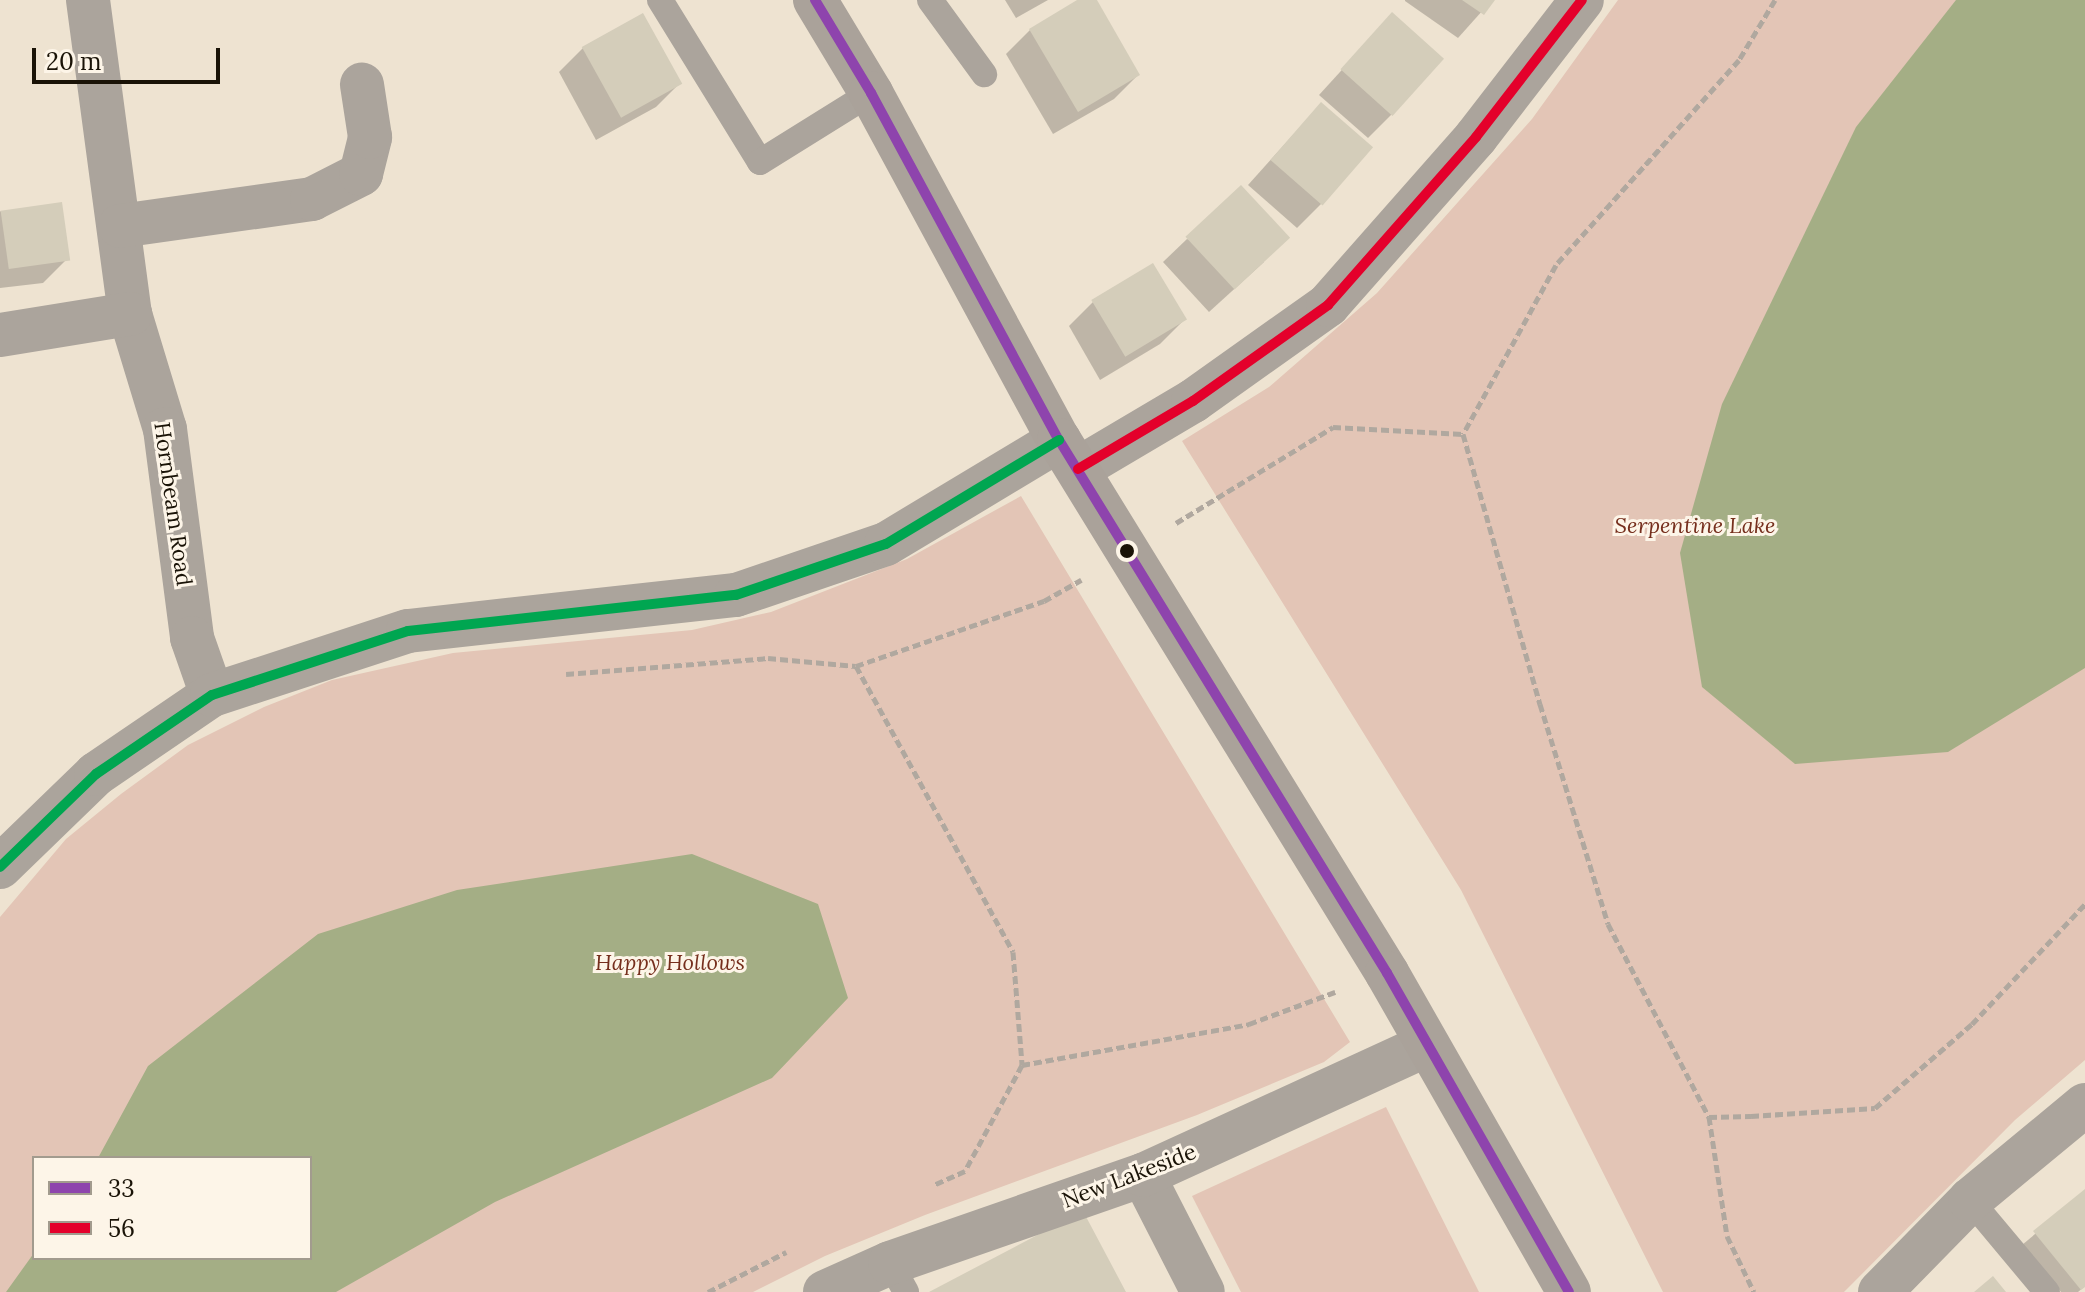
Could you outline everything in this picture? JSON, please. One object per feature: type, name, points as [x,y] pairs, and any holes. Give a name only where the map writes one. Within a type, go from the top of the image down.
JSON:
[{"type":"street","name":"Hornbeam Road","points":[[88,0],[130,314],[165,429],[192,638],[212,695]]},
{"type":"street","points":[[815,0],[871,93],[1069,455],[1387,973],[1569,1292]]},
{"type":"street","points":[[0,867],[96,774],[212,695],[408,631],[736,595],[886,544],[1069,455],[1193,401],[1328,305],[1476,137],[1582,0]]},
{"type":"street","points":[[120,226],[312,199],[361,174],[370,137],[362,85]]},
{"type":"street","points":[[0,335],[130,314]]},
{"type":"street","name":"New Lakeside","points":[[825,1292],[898,1277],[1143,1175],[1427,1045]]},
{"type":"street","points":[[1880,1292],[1970,1200],[2085,1105]]},
{"type":"street","points":[[1143,1175],[1203,1292]]},
{"type":"lane","points":[[660,0],[760,162],[871,93]]},
{"type":"lane","points":[[930,0],[984,74]]},
{"type":"lane","points":[[1970,1200],[2047,1292]]},
{"type":"path","points":[[1754,1292],[1727,1236],[1709,1117],[1608,924],[1540,704],[1463,434],[1556,265],[1739,60],[1775,0]]},
{"type":"path","points":[[563,674],[768,658],[856,666],[1013,952],[1022,1065],[965,1171],[922,1190]]},
{"type":"path","points":[[1709,1117],[1875,1108],[1972,1024],[2085,904]]},
{"type":"path","points":[[1022,1065],[1249,1024],[1387,973]]},
{"type":"path","points":[[708,1292],[791,1249]]},
{"type":"green space","name":"Serpentine Lake","points":[[1618,0],[2085,0],[2085,1060],[2015,1120],[1844,1292],[1663,1292],[1461,890],[1182,441],[1269,387],[1377,293],[1532,119]]},
{"type":"green space","name":"Happy Hollows","points":[[1021,496],[1350,1042],[1324,1062],[1197,1115],[925,1215],[825,1256],[753,1292],[0,1292],[0,917],[66,839],[188,745],[264,707],[332,680],[453,653],[692,630],[771,612],[907,559]]},
{"type":"green space","points":[[1386,1107],[1479,1292],[1241,1292],[1192,1196]]},
{"type":"shaded area","name":"Serpentine Lake","points":[[1956,0],[2085,0],[2085,668],[1948,752],[1795,764],[1702,687],[1680,553],[1722,404],[1856,127]]},
{"type":"shaded area","name":"Happy Hollows","points":[[692,854],[818,904],[848,998],[772,1078],[495,1202],[336,1292],[6,1292],[32,1256],[32,1260],[312,1260],[312,1156],[99,1156],[148,1066],[318,934],[457,890]]},
{"type":"building","points":[[1077,0],[1097,0],[1140,75],[1078,112],[1029,29]]},
{"type":"building","points":[[1462,0],[1495,0],[1484,15]]},
{"type":"building","points":[[1392,12],[1444,59],[1392,116],[1340,69]]},
{"type":"building","points":[[643,13],[682,84],[621,118],[582,47]]},
{"type":"building","points":[[1321,102],[1373,147],[1323,205],[1270,160]]},
{"type":"building","points":[[1241,185],[1290,238],[1235,289],[1185,237]]},
{"type":"building","points":[[62,202],[70,260],[9,269],[1,211]]},
{"type":"building","points":[[1153,263],[1187,320],[1125,357],[1091,300]]},
{"type":"building","points":[[2085,1189],[2085,1287],[2081,1290],[2033,1231]]},
{"type":"building","points":[[1083,1211],[1126,1292],[929,1292]]},
{"type":"building","points":[[1993,1276],[2006,1292],[1974,1292]]},
{"type":"transit line","name":"33","points":[[815,0],[871,93],[1059,440],[1387,973],[1569,1292]]},
{"type":"transit line","name":"56","points":[[1078,469],[1193,401],[1328,305],[1476,137],[1582,0]]},
{"type":"transit line","points":[[0,867],[96,774],[212,695],[408,631],[736,595],[886,544],[1059,440]]}]
